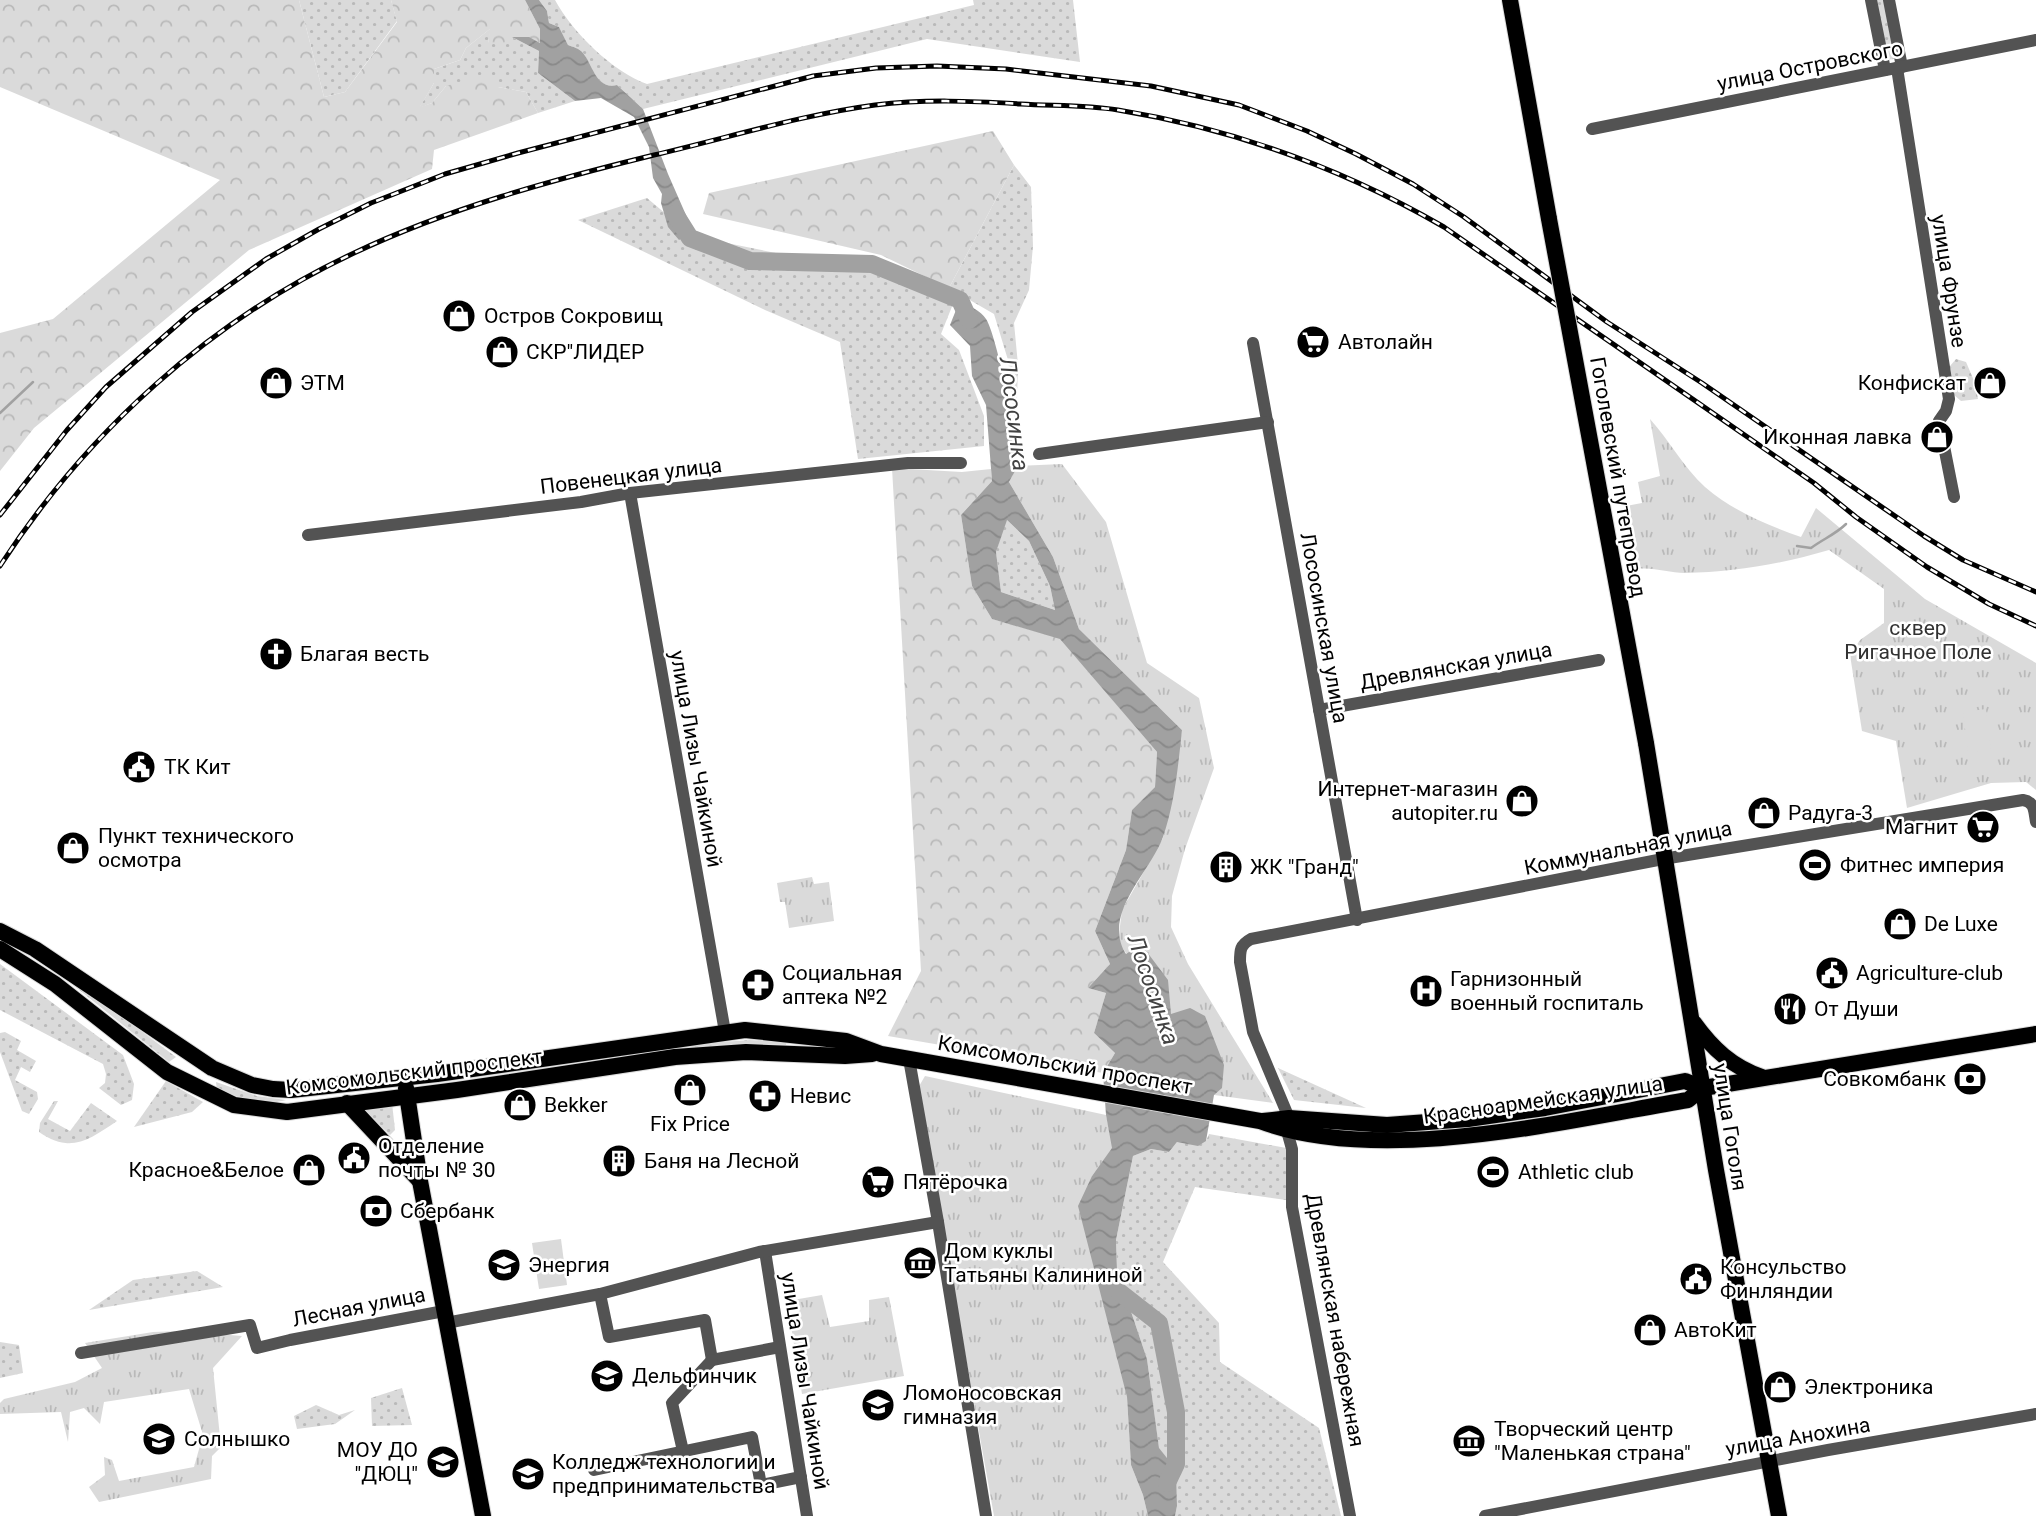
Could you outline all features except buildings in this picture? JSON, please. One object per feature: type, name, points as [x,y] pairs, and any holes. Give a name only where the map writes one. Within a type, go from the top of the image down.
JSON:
[{"type":"main road","name":"Гоголевский путепровод","points":[[1510,0],[1646,743]]},
{"type":"main road","name":"улица Гоголя","points":[[1646,743],[1716,1170],[1779,1516]]},
{"type":"main road","name":"Комсомольский проспект","points":[[0,931],[35,949],[192,1055],[233,1078],[273,1090],[405,1078],[745,1030],[846,1041],[881,1054],[1243,1118]]},
{"type":"main road","name":"Комсомольский проспект","points":[[0,949],[55,984],[167,1072],[234,1105],[287,1112],[675,1057],[746,1052],[845,1056],[881,1054]]},
{"type":"main road","points":[[1690,1018],[1721,1055],[1748,1072],[1762,1077]]},
{"type":"main road","name":"Красноармейская улица","points":[[1243,1118],[1288,1124],[1340,1138],[1387,1140],[1469,1134],[1523,1128],[1688,1100],[1703,1088],[1762,1077],[2036,1034]]},
{"type":"main road","points":[[405,1078],[420,1181],[484,1516]]},
{"type":"main road","points":[[347,1103],[420,1181]]},
{"type":"street","name":"улица Фрунзе","points":[[1871,0],[1894,69]]},
{"type":"street","name":"улица Фрунзе","points":[[1889,0],[1894,69],[1949,399],[1946,411],[1939,421],[1954,497]]},
{"type":"street","name":"улица Островского","points":[[1592,130],[2036,40]]},
{"type":"street","name":"Лососинская улица","points":[[1253,342],[1357,920]]},
{"type":"street","points":[[1039,454],[1268,422]]},
{"type":"street","name":"Повенецкая улица","points":[[308,535],[581,502],[630,493],[908,463],[961,463]]},
{"type":"street","name":"улица Лизы Чайкиной","points":[[630,493],[725,1032]]},
{"type":"street","name":"Древлянская улица","points":[[1320,709],[1599,660]]},
{"type":"street","name":"Коммунальная улица","points":[[1243,944],[1251,939],[1663,859],[2023,800],[2034,805],[2036,822]]},
{"type":"street","name":"Древлянская набережная","points":[[1243,944],[1240,962],[1254,1032],[1288,1124],[1292,1149],[1292,1207],[1350,1516]]},
{"type":"street","points":[[794,1035],[794,1054]]},
{"type":"street","points":[[909,1059],[986,1516]]},
{"type":"street","name":"Лесная улица","points":[[81,1353],[250,1325],[257,1348],[290,1340],[600,1294],[765,1251],[938,1222]]},
{"type":"street","name":"улица Лизы Чайкиной","points":[[765,1251],[807,1516]]},
{"type":"street","points":[[600,1294],[609,1337],[705,1320],[712,1360]]},
{"type":"street","points":[[683,1451],[672,1404],[712,1360],[780,1347]]},
{"type":"street","name":"улица Анохина","points":[[1485,1516],[1769,1461],[2036,1414]]},
{"type":"street","points":[[594,1470],[752,1437],[761,1485],[801,1477]]},
{"type":"green space","points":[[0,0],[299,0],[324,97],[345,92],[397,22],[391,0],[525,0],[540,29],[540,43],[522,37],[503,44],[488,43],[490,29],[466,48],[460,60],[434,69],[434,83],[420,107],[432,103],[446,86],[488,74],[498,87],[526,92],[538,113],[434,150],[432,169],[249,250],[34,428],[0,471],[0,333],[53,319],[220,180],[0,87]]},
{"type":"green space","points":[[299,0],[391,0],[397,21],[345,92],[324,97]]},
{"type":"green space","points":[[539,0],[555,0],[572,25],[607,61],[647,84],[974,5],[973,0],[1073,0],[1080,62],[927,39],[643,109],[617,85],[610,86],[600,81],[583,53],[568,45],[559,27],[549,23],[547,11]]},
{"type":"green space","points":[[1875,0],[1884,0],[1894,59],[1886,60]]},
{"type":"green space","points":[[491,28],[488,43],[512,37],[539,51],[538,73],[575,101],[538,113],[526,92],[498,87],[446,86],[432,103],[419,108],[434,83],[434,69],[460,60],[466,48]]},
{"type":"green space","points":[[993,131],[1014,165],[949,288],[881,255],[703,214],[709,193]]},
{"type":"green space","points":[[1014,165],[1031,187],[1033,246],[1029,290],[1014,323],[1018,365],[1016,432],[1008,360],[994,314],[949,288]]},
{"type":"green space","points":[[647,198],[692,236],[870,272],[953,304],[941,334],[959,350],[984,416],[984,446],[858,459],[840,342],[765,310],[578,220]]},
{"type":"green space","points":[[1956,359],[1966,362],[1978,399],[1961,401],[1954,395],[1950,366]]},
{"type":"green space","name":"сквер Ригачное Поле","points":[[1650,419],[1697,479],[1727,503],[1763,522],[1801,537],[1816,508],[1925,599],[2036,663],[2036,790],[2026,782],[1991,783],[1907,808],[1896,741],[1862,731],[1850,655],[1860,640],[1884,623],[1884,589],[1829,550],[1776,563],[1722,571],[1685,573],[1637,569],[1626,506],[1642,503],[1638,482],[1660,476]]},
{"type":"green space","points":[[1062,464],[1106,522],[1147,663],[1199,698],[1214,768],[1185,849],[1172,896],[1171,927],[1188,964],[1273,1103],[1214,1095],[1171,1014],[1118,942],[1122,910],[1163,838],[1182,730],[1079,629],[1053,557],[1009,482],[1017,466]]},
{"type":"green space","points":[[892,468],[962,472],[991,469],[992,481],[961,515],[972,586],[992,619],[1060,638],[1157,752],[1155,787],[1132,810],[1126,850],[1095,931],[1110,964],[1088,988],[1106,993],[1094,1033],[1115,1053],[1103,1073],[888,1036],[921,971]]},
{"type":"green space","points":[[1006,519],[1029,541],[1050,586],[1055,610],[1001,592],[996,552]]},
{"type":"green space","points":[[1986,709],[1991,750],[1968,753],[1963,712]]},
{"type":"green space","points":[[812,877],[814,884],[829,882],[834,921],[789,928],[785,902],[780,902],[777,883]]},
{"type":"green space","points":[[0,964],[123,1055],[134,1084],[132,1100],[121,1105],[99,1088],[105,1083],[103,1064],[0,1010]]},
{"type":"green space","points":[[68,981],[124,1018],[176,1057],[169,1062]]},
{"type":"green space","points":[[5,1032],[21,1041],[17,1050],[36,1061],[30,1072],[21,1067],[15,1080],[37,1092],[38,1099],[29,1114],[22,1111],[0,1052],[0,1033]]},
{"type":"green space","points":[[750,1040],[786,1042],[786,1045],[665,1048],[666,1046]]},
{"type":"green space","points":[[1278,1068],[1366,1108],[1294,1100]]},
{"type":"green space","points":[[925,1076],[1106,1115],[1113,1148],[1092,1176],[1127,1397],[1131,1465],[1148,1516],[994,1516],[918,1088]]},
{"type":"green space","points":[[166,1081],[203,1102],[192,1112],[134,1127]]},
{"type":"green space","points":[[216,1082],[257,1096],[286,1100],[268,1102],[242,1098],[217,1090]]},
{"type":"green space","points":[[54,1101],[58,1101],[48,1119],[70,1131],[91,1103],[117,1121],[79,1142],[50,1139],[39,1132],[40,1123]]},
{"type":"green space","points":[[365,1103],[392,1103],[395,1130],[390,1135],[364,1110]]},
{"type":"green space","points":[[1209,1134],[1292,1149],[1286,1200],[1195,1187],[1163,1262],[1219,1323],[1220,1362],[1319,1428],[1341,1516],[1175,1516],[1176,1464],[1171,1463],[1159,1449],[1147,1359],[1117,1270],[1116,1240],[1133,1156],[1151,1149],[1169,1152],[1177,1142],[1206,1141]]},
{"type":"green space","points":[[561,1239],[567,1285],[539,1289],[532,1243]]},
{"type":"green space","points":[[197,1271],[223,1287],[89,1310],[133,1280]]},
{"type":"green space","points":[[822,1295],[830,1327],[869,1321],[869,1300],[889,1297],[904,1376],[802,1394],[787,1301]]},
{"type":"green space","points":[[182,1331],[242,1336],[213,1368],[221,1447],[212,1456],[211,1479],[99,1502],[89,1487],[105,1475],[104,1457],[112,1460],[119,1481],[194,1467],[203,1435],[189,1389],[104,1402],[100,1424],[84,1408],[70,1412],[68,1442],[61,1412],[0,1414],[0,1403],[4,1399],[75,1382],[102,1368],[85,1343],[153,1332]]},
{"type":"green space","points":[[0,1342],[19,1345],[23,1373],[0,1378]]},
{"type":"green space","points":[[402,1388],[412,1425],[372,1426],[371,1398]]},
{"type":"green space","points":[[316,1405],[339,1415],[355,1410],[335,1424],[297,1429],[294,1416]]},
{"type":"water","points":[[525,0],[539,0],[547,11],[549,23],[559,27],[568,45],[583,53],[600,80],[610,86],[617,85],[643,109],[693,231],[679,240],[668,227],[661,203],[662,194],[653,178],[649,147],[634,117],[601,98],[575,101],[538,73],[539,51],[512,37],[529,37],[540,43],[540,29]]},
{"type":"water","points":[[960,300],[981,313],[991,329],[1015,439],[1016,468],[1009,482],[1053,557],[1079,629],[1182,730],[1176,784],[1167,824],[1157,851],[1123,909],[1119,924],[1120,939],[1126,954],[1141,944],[1168,980],[1171,1014],[1190,1008],[1205,1016],[1224,1065],[1222,1088],[1214,1095],[1206,1141],[1198,1146],[1177,1142],[1169,1152],[1151,1149],[1133,1156],[1116,1240],[1117,1270],[1147,1359],[1159,1448],[1171,1463],[1176,1464],[1175,1516],[1148,1516],[1131,1465],[1127,1397],[1078,1206],[1092,1176],[1112,1148],[1103,1073],[1115,1053],[1094,1033],[1106,993],[1088,988],[1110,964],[1095,931],[1126,850],[1132,810],[1155,787],[1157,752],[1060,639],[992,619],[972,586],[961,515],[992,481],[986,405],[972,376],[970,346],[950,325]],"holes":[[[1007,520],[1029,541],[1050,586],[1055,610],[1001,592],[996,552]]]},
{"type":"waterway","name":"Лососинка","points":[[675,214],[690,238],[750,261],[872,264],[960,300],[969,320]]},
{"type":"waterway","points":[[0,413],[33,382]]},
{"type":"waterway","points":[[1797,546],[1811,548],[1846,524]]},
{"type":"waterway","name":"Лососинка","points":[[1109,1284],[1159,1323],[1176,1412],[1176,1464],[1167,1483]]},
{"type":"railway","points":[[0,515],[67,430],[106,387],[192,312],[266,259],[371,203],[445,174],[518,153],[813,76],[876,68],[937,66],[1006,69],[1151,86],[1239,105],[1307,131],[1356,154],[1413,184],[1464,217],[1607,322],[1702,383],[1924,536],[1963,560],[2036,592]]},
{"type":"railway","points":[[0,566],[34,517],[72,470],[112,426],[155,385],[201,347],[250,312],[301,280],[354,253],[427,222],[501,196],[764,127],[875,105],[966,101],[1094,107],[1204,128],[1327,169],[1405,206],[1444,227],[1814,483],[1856,517],[1927,567],[1989,604],[2036,626]]},
{"type":"place","name":"Остров Сокровищ","points":[[459,316]]},
{"type":"place","name":"Автолайн","points":[[1313,342]]},
{"type":"place","name":"СКР\"ЛИДЕР","points":[[502,352]]},
{"type":"place","name":"ЭТМ","points":[[276,383]]},
{"type":"place","name":"Конфискат","points":[[1990,383]]},
{"type":"place","name":"Иконная лавка","points":[[1937,437]]},
{"type":"place","name":"Благая весть","points":[[276,654]]},
{"type":"place","name":"ТК Кит","points":[[139,767]]},
{"type":"place","name":"Интернет-магазин autopiter.ru","points":[[1522,801]]},
{"type":"place","name":"Радуга-3","points":[[1764,813]]},
{"type":"place","name":"Магнит","points":[[1983,827]]},
{"type":"place","name":"Пункт технического осмотра","points":[[73,848]]},
{"type":"place","name":"Фитнес империя","points":[[1815,865]]},
{"type":"place","name":"ЖК \"Гранд\"","points":[[1226,867]]},
{"type":"place","name":"De Luxe","points":[[1900,924]]},
{"type":"place","name":"Agriculture-club","points":[[1832,973]]},
{"type":"place","name":"Социальная аптека №2","points":[[758,985]]},
{"type":"place","name":"Гарнизонный военный госпиталь","points":[[1426,991]]},
{"type":"place","name":"От Души","points":[[1790,1009]]},
{"type":"place","name":"Совкомбанк","points":[[1970,1079]]},
{"type":"place","name":"Fix Price","points":[[690,1090]]},
{"type":"place","name":"Невис","points":[[765,1096]]},
{"type":"place","name":"Bekker","points":[[520,1105]]},
{"type":"place","name":"Отделение почты № 30","points":[[354,1158]]},
{"type":"place","name":"Баня на Лесной","points":[[619,1161]]},
{"type":"place","name":"Красное&Белое","points":[[309,1170]]},
{"type":"place","name":"Athletic club","points":[[1493,1172]]},
{"type":"place","name":"Пятёрочка","points":[[878,1182]]},
{"type":"place","name":"Сбербанк","points":[[376,1211]]},
{"type":"place","name":"Дом куклы Татьяны Калининой","points":[[920,1263]]},
{"type":"place","name":"Энергия","points":[[504,1265]]},
{"type":"place","name":"Консульство Финляндии","points":[[1696,1279]]},
{"type":"place","name":"АвтоКит","points":[[1650,1330]]},
{"type":"place","name":"Дельфинчик","points":[[607,1376]]},
{"type":"place","name":"Электроника","points":[[1780,1387]]},
{"type":"place","name":"Ломоносовская гимназия","points":[[878,1405]]},
{"type":"place","name":"Солнышко","points":[[159,1439]]},
{"type":"place","name":"Творческий центр \"Маленькая страна\"","points":[[1469,1441]]},
{"type":"place","name":"МОУ ДО \"ДЮЦ\"","points":[[443,1462]]},
{"type":"place","name":"Колледж технологии и предпринимательства","points":[[528,1474]]}]
